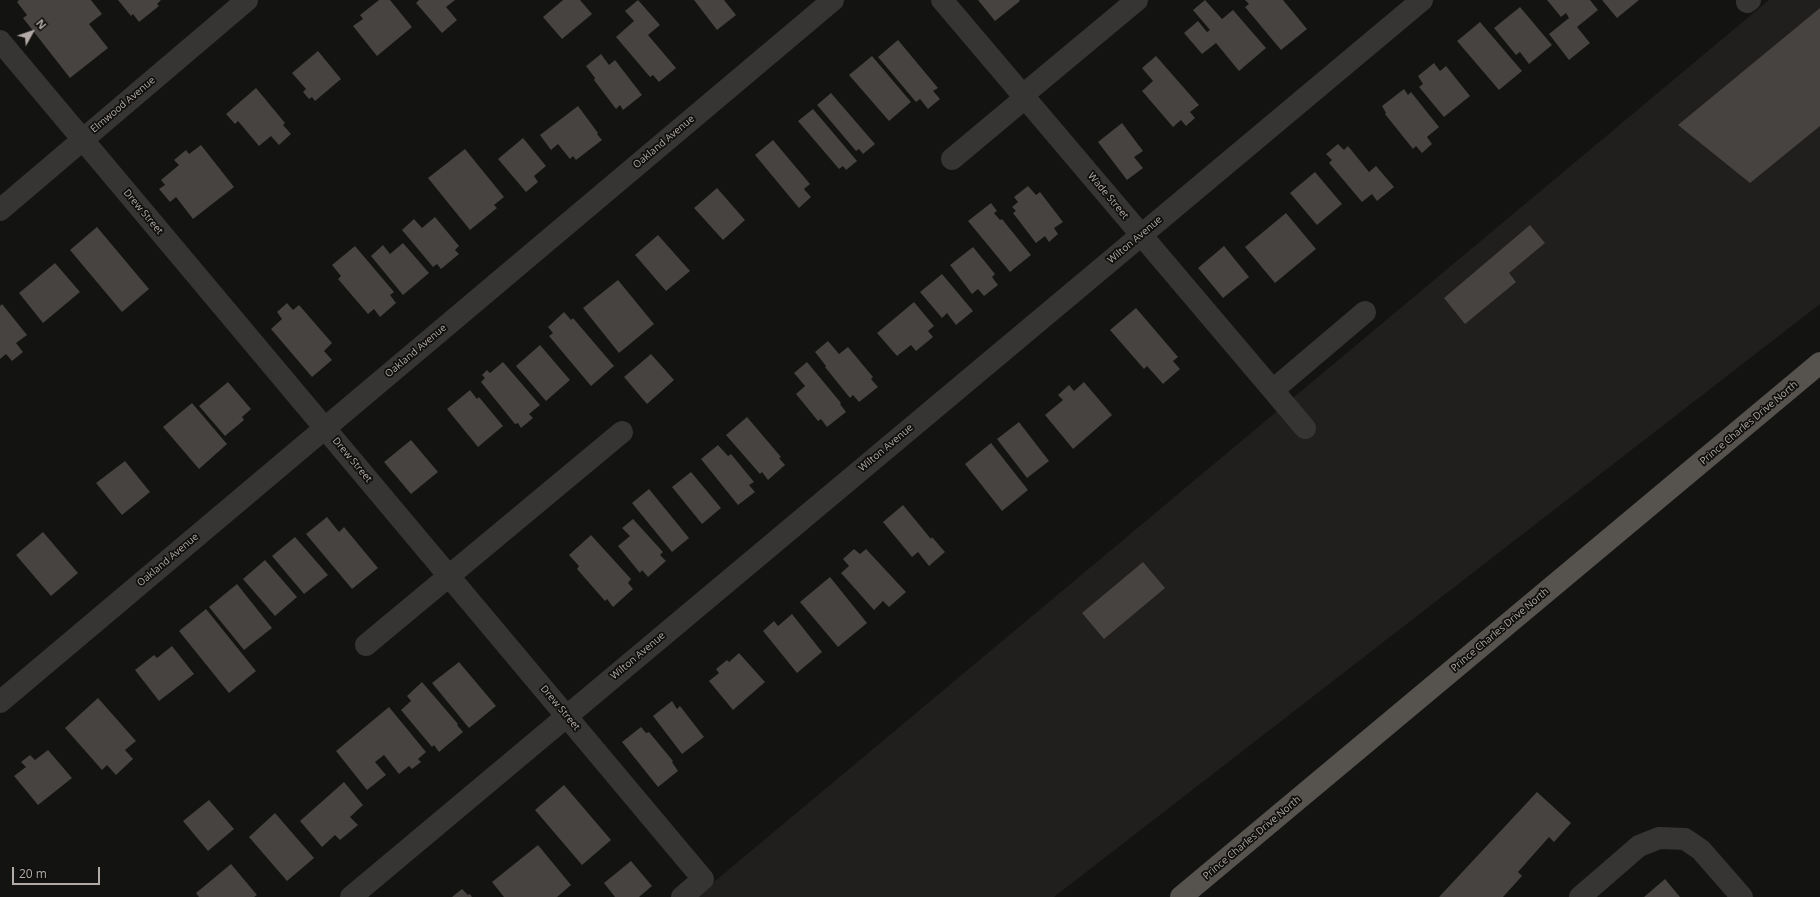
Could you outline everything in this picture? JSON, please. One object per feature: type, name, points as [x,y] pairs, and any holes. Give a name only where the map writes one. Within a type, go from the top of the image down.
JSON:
[{"type":"main road","name":"Prince Charles Drive North","points":[[1181,897],[1820,363]]},
{"type":"street","name":"Elmwood Avenue","points":[[0,210],[247,0]]},
{"type":"street","name":"Oakland Avenue","points":[[0,702],[832,0]]},
{"type":"street","name":"Wade Street","points":[[942,0],[1305,428]]},
{"type":"street","points":[[952,159],[1137,0]]},
{"type":"street","name":"Wilton Avenue","points":[[351,897],[1422,0]]},
{"type":"street","name":"Drew Street","points":[[0,41],[703,879],[682,897]]},
{"type":"street","points":[[1274,390],[1365,312]]},
{"type":"street","points":[[366,645],[622,432]]},
{"type":"street","points":[[1580,897],[1639,846],[1659,838],[1685,839],[1701,850],[1742,897]]},
{"type":"shaded area","points":[[1769,0],[1820,0],[1820,304],[1054,897],[696,897]]},
{"type":"building","points":[[19,0],[91,0],[102,14],[89,24],[108,48],[70,78],[23,18],[27,15],[17,2]]},
{"type":"building","points":[[118,0],[161,0],[157,4],[159,6],[139,22],[133,14],[131,16]]},
{"type":"building","points":[[379,0],[390,0],[412,27],[377,56],[353,26],[363,19],[360,15]]},
{"type":"building","points":[[419,0],[455,0],[446,7],[457,20],[442,33],[416,3]]},
{"type":"building","points":[[563,0],[580,0],[592,14],[562,39],[543,17]]},
{"type":"building","points":[[638,0],[660,25],[648,35],[676,68],[659,82],[653,75],[650,77],[616,37],[634,21],[625,11]]},
{"type":"building","points":[[694,0],[724,0],[736,15],[717,30]]},
{"type":"building","points":[[978,0],[1019,0],[1020,1],[995,21]]},
{"type":"building","points":[[1205,0],[1222,19],[1233,10],[1266,48],[1239,71],[1216,43],[1202,54],[1184,33],[1198,21],[1207,32],[1210,30],[1193,10]]},
{"type":"building","points":[[1245,0],[1283,0],[1307,29],[1281,50],[1245,7],[1249,4]]},
{"type":"building","points":[[1547,0],[1590,0],[1598,10],[1577,27],[1590,43],[1569,60],[1549,34],[1569,18],[1566,13],[1561,17]]},
{"type":"building","points":[[1602,0],[1639,0],[1617,18]]},
{"type":"building","points":[[1520,7],[1552,45],[1529,64],[1520,52],[1516,55],[1494,28]]},
{"type":"building","points":[[1820,8],[1820,126],[1750,183],[1678,125]]},
{"type":"building","points":[[1480,22],[1522,71],[1499,90],[1457,41]]},
{"type":"building","points":[[898,40],[938,88],[933,91],[940,99],[928,109],[920,99],[916,102],[878,57]]},
{"type":"building","points":[[318,51],[341,79],[315,101],[312,97],[309,99],[303,92],[306,89],[292,73]]},
{"type":"building","points":[[601,54],[609,65],[615,60],[642,95],[623,110],[620,105],[616,109],[594,80],[595,78],[586,66]]},
{"type":"building","points":[[872,56],[911,102],[889,121],[849,75]]},
{"type":"building","points":[[1156,56],[1199,105],[1190,112],[1195,118],[1186,126],[1181,120],[1173,127],[1142,91],[1153,81],[1142,68]]},
{"type":"building","points":[[1434,63],[1440,71],[1446,66],[1470,96],[1444,117],[1419,87],[1423,84],[1418,76]]},
{"type":"building","points":[[256,88],[285,123],[283,125],[291,134],[279,145],[271,136],[259,146],[238,121],[235,124],[226,114]]},
{"type":"building","points":[[1404,89],[1408,95],[1411,92],[1439,127],[1427,137],[1432,144],[1422,153],[1416,146],[1413,149],[1385,114],[1386,113],[1382,106]]},
{"type":"building","points":[[831,93],[875,144],[863,154],[859,149],[856,151],[817,105]]},
{"type":"building","points":[[578,106],[602,140],[576,160],[573,156],[570,159],[558,144],[551,150],[540,135]]},
{"type":"building","points":[[813,109],[857,161],[846,170],[843,166],[839,169],[798,121]]},
{"type":"building","points":[[1122,123],[1143,151],[1134,157],[1143,168],[1127,180],[1098,142]]},
{"type":"building","points":[[523,138],[546,166],[534,176],[538,182],[526,192],[498,159]]},
{"type":"building","points":[[773,140],[810,184],[804,189],[811,197],[799,208],[755,155]]},
{"type":"building","points":[[1338,144],[1344,150],[1348,146],[1369,172],[1376,166],[1394,187],[1377,201],[1372,194],[1362,202],[1329,163],[1332,160],[1326,154]]},
{"type":"building","points":[[201,145],[234,187],[193,219],[176,197],[170,202],[159,189],[165,185],[161,180],[179,165],[174,160],[186,150],[189,154]]},
{"type":"building","points":[[465,149],[504,197],[494,205],[497,208],[470,230],[428,178]]},
{"type":"building","points":[[1315,172],[1342,204],[1317,225],[1290,193]]},
{"type":"building","points":[[1028,186],[1036,195],[1040,192],[1063,222],[1054,228],[1058,234],[1049,242],[1045,236],[1036,243],[1013,213],[1016,211],[1012,207],[1018,202],[1014,197]]},
{"type":"building","points":[[717,188],[745,220],[723,240],[694,208]]},
{"type":"building","points":[[991,203],[997,211],[994,213],[1000,220],[1002,219],[1031,255],[1010,272],[968,221]]},
{"type":"building","points":[[1286,213],[1316,249],[1275,283],[1245,247]]},
{"type":"building","points":[[435,217],[459,246],[455,250],[459,254],[441,269],[437,264],[433,267],[402,230],[414,219],[422,228]]},
{"type":"building","points":[[1530,225],[1545,243],[1509,273],[1516,282],[1465,324],[1444,298]]},
{"type":"building","points":[[97,227],[149,289],[122,312],[70,250]]},
{"type":"building","points":[[658,235],[690,271],[666,291],[635,255]]},
{"type":"building","points":[[403,243],[429,273],[403,295],[371,256],[383,245],[390,254]]},
{"type":"building","points":[[355,246],[394,292],[390,295],[396,303],[380,317],[374,309],[368,314],[338,279],[341,276],[332,265]]},
{"type":"building","points":[[1224,246],[1249,277],[1223,298],[1198,268]]},
{"type":"building","points":[[973,247],[995,274],[992,277],[998,285],[984,296],[978,289],[972,294],[950,265]]},
{"type":"building","points":[[55,263],[80,292],[43,323],[19,293]]},
{"type":"building","points":[[942,274],[973,311],[956,325],[947,313],[942,318],[920,292]]},
{"type":"building","points":[[618,280],[654,324],[619,353],[583,308]]},
{"type":"building","points":[[914,302],[934,326],[928,331],[933,337],[916,351],[911,345],[897,356],[877,333]]},
{"type":"building","points":[[287,303],[293,310],[299,305],[332,343],[324,351],[332,360],[312,377],[271,329],[282,319],[277,312]]},
{"type":"building","points":[[2,304],[27,335],[16,343],[23,352],[12,361],[6,354],[0,359],[0,306]]},
{"type":"building","points":[[1136,308],[1178,357],[1173,361],[1180,369],[1163,384],[1147,366],[1144,369],[1110,330]]},
{"type":"building","points":[[564,312],[571,320],[573,318],[614,366],[591,386],[549,336],[553,333],[548,327]]},
{"type":"building","points":[[828,341],[839,354],[848,347],[873,377],[871,379],[878,387],[859,402],[853,395],[850,398],[815,352]]},
{"type":"building","points":[[540,345],[570,380],[546,401],[516,366]]},
{"type":"building","points":[[651,354],[674,380],[647,404],[624,377]]},
{"type":"building","points":[[503,362],[540,405],[529,414],[533,418],[521,428],[518,423],[515,424],[481,382],[485,378],[482,375],[487,370],[490,373]]},
{"type":"building","points":[[807,362],[841,403],[840,404],[846,412],[827,427],[821,419],[818,421],[796,394],[805,386],[794,373]]},
{"type":"building","points":[[228,382],[251,409],[242,417],[244,420],[225,436],[199,406]]},
{"type":"building","points":[[1084,382],[1112,415],[1073,449],[1045,415],[1063,400],[1058,395],[1069,385],[1074,391]]},
{"type":"building","points":[[470,390],[477,399],[479,397],[503,426],[478,447],[447,409]]},
{"type":"building","points":[[192,403],[227,444],[199,469],[163,427]]},
{"type":"building","points":[[747,417],[781,457],[779,458],[785,465],[768,480],[762,472],[760,474],[726,435]]},
{"type":"building","points":[[1019,422],[1049,461],[1027,478],[997,439]]},
{"type":"building","points":[[411,440],[438,472],[411,494],[384,462]]},
{"type":"building","points":[[991,443],[1028,490],[1002,511],[965,464]]},
{"type":"building","points":[[718,445],[728,456],[731,454],[754,482],[749,485],[755,492],[738,505],[701,459]]},
{"type":"building","points":[[125,461],[150,492],[122,515],[96,483]]},
{"type":"building","points":[[691,472],[721,508],[702,524],[672,487]]},
{"type":"building","points":[[649,489],[689,538],[672,552],[632,503]]},
{"type":"building","points":[[903,505],[931,539],[932,537],[945,552],[929,566],[918,552],[912,557],[883,522]]},
{"type":"building","points":[[327,517],[339,532],[344,527],[378,568],[352,589],[306,534]]},
{"type":"building","points":[[633,519],[663,552],[660,555],[666,561],[648,577],[642,570],[640,573],[618,546],[630,536],[622,528]]},
{"type":"building","points":[[43,532],[78,573],[51,596],[16,555]]},
{"type":"building","points":[[591,535],[631,579],[628,583],[633,589],[613,607],[607,599],[605,601],[577,569],[579,566],[569,555]]},
{"type":"building","points":[[295,537],[328,575],[304,594],[272,556]]},
{"type":"building","points":[[854,549],[860,554],[866,549],[906,592],[889,607],[883,601],[874,610],[841,573],[849,566],[843,559]]},
{"type":"building","points":[[265,560],[297,597],[275,616],[243,579]]},
{"type":"building","points":[[1143,562],[1165,588],[1104,639],[1082,613]]},
{"type":"building","points":[[830,577],[867,623],[838,647],[800,602]]},
{"type":"building","points":[[237,584],[272,628],[244,650],[209,607]]},
{"type":"building","points":[[206,609],[256,671],[229,693],[179,631]]},
{"type":"building","points":[[792,614],[822,652],[797,673],[763,631],[774,621],[778,626]]},
{"type":"building","points":[[172,646],[194,674],[159,701],[135,670],[154,655],[157,658]]},
{"type":"building","points":[[739,653],[765,682],[733,710],[709,681],[719,673],[716,669],[727,660],[729,662]]},
{"type":"building","points":[[459,662],[496,706],[469,728],[432,683]]},
{"type":"building","points":[[422,682],[458,724],[457,725],[463,732],[439,752],[434,745],[432,747],[401,710],[411,701],[407,696]]},
{"type":"building","points":[[98,698],[136,741],[125,750],[133,759],[116,775],[107,765],[102,770],[65,728]]},
{"type":"building","points":[[672,701],[677,709],[680,706],[704,737],[682,754],[653,716]]},
{"type":"building","points":[[389,707],[426,752],[418,759],[421,762],[412,769],[409,766],[399,774],[384,755],[375,762],[386,775],[367,790],[336,751]]},
{"type":"building","points":[[641,727],[646,733],[649,732],[673,761],[672,762],[678,771],[658,787],[622,742]]},
{"type":"building","points":[[48,750],[72,778],[38,805],[14,776],[26,767],[21,762],[30,755],[35,760]]},
{"type":"building","points":[[344,782],[363,805],[350,817],[358,825],[340,840],[335,835],[322,847],[300,821]]},
{"type":"building","points":[[564,785],[611,840],[582,865],[535,810]]},
{"type":"building","points":[[1537,792],[1571,823],[1554,842],[1549,837],[1518,872],[1522,876],[1503,897],[1439,897]]},
{"type":"building","points":[[209,800],[234,829],[208,851],[183,821]]},
{"type":"building","points":[[275,813],[314,858],[287,881],[249,837]]},
{"type":"building","points":[[538,845],[571,885],[557,897],[504,897],[492,882]]},
{"type":"building","points":[[631,861],[652,886],[639,897],[615,897],[604,883]]},
{"type":"building","points":[[231,864],[257,895],[254,897],[199,897],[196,893]]},
{"type":"building","points":[[1665,879],[1680,897],[1644,897]]},
{"type":"building","points":[[462,889],[472,897],[452,897]]}]
